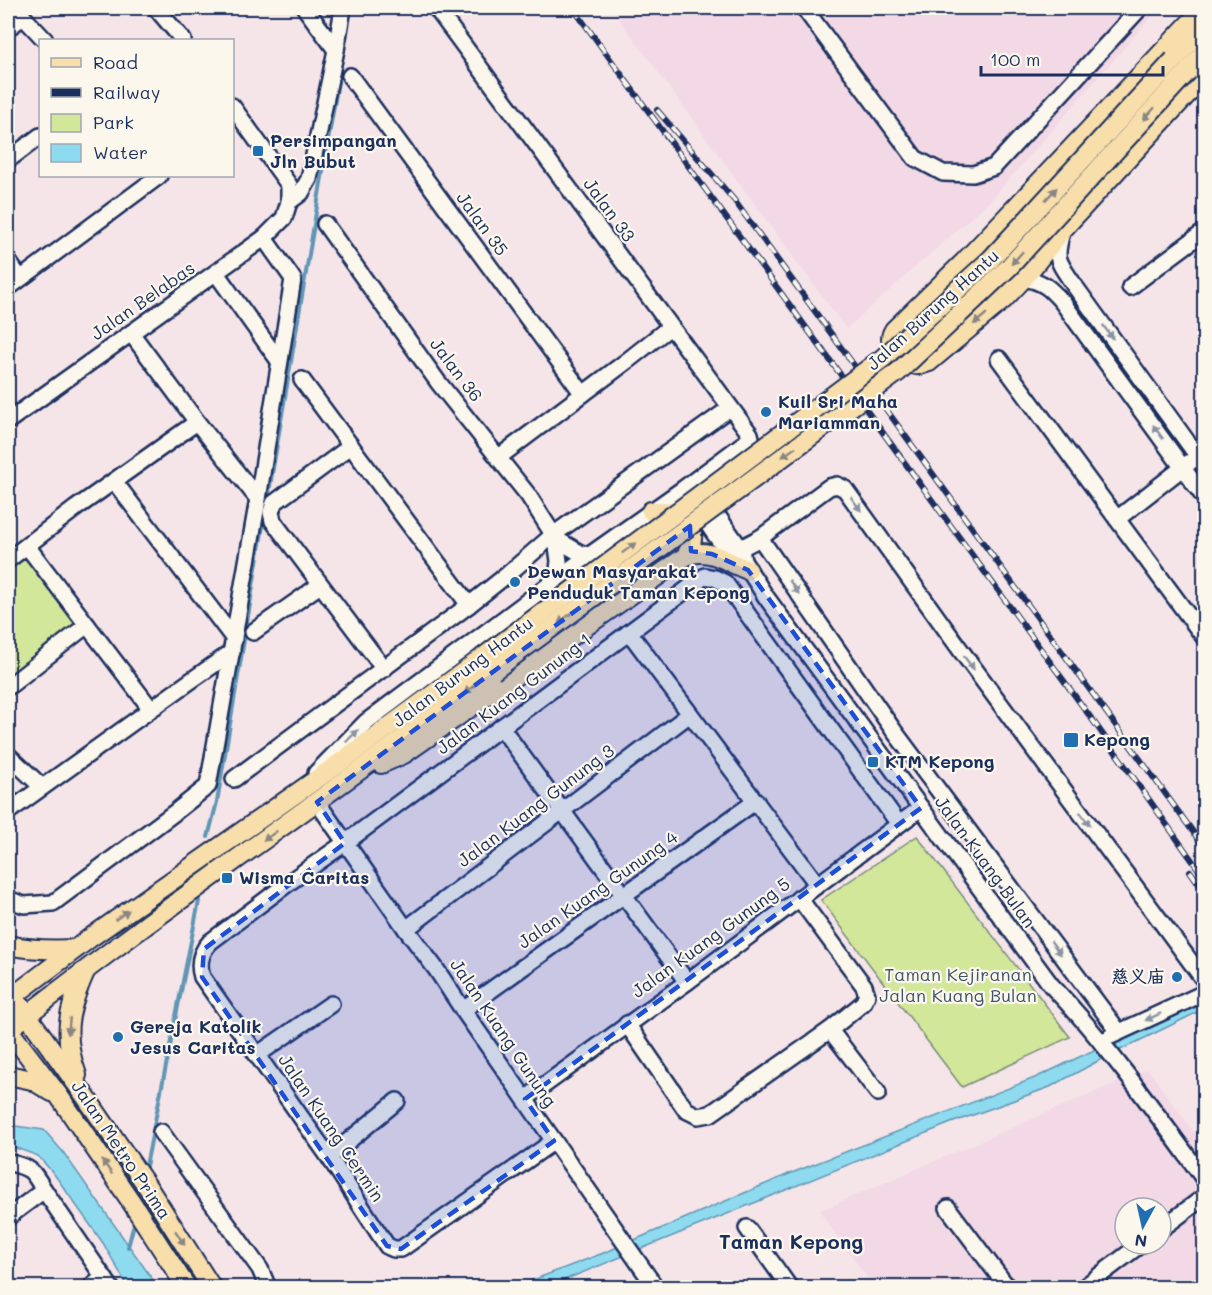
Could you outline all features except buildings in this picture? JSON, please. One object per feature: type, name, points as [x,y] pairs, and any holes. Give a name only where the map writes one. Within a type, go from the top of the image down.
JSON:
[{"type":"main road","points":[[1189,69],[1063,230],[1004,299],[929,362],[919,366],[906,361],[891,341],[894,330],[964,262],[1204,8]]},
{"type":"main road","name":"Jalan Burung Hantu","points":[[1189,69],[1204,26]]},
{"type":"main road","name":"Jalan Burung Hantu","points":[[9,995],[296,793],[487,665],[898,372],[1009,267],[1204,53]]},
{"type":"main road","points":[[651,511],[672,512],[685,519],[691,527],[693,538],[692,547],[686,556]]},
{"type":"main road","points":[[352,777],[404,754],[686,556],[694,552],[712,554],[746,552]]},
{"type":"main road","name":"Jalan Burung Hantu","points":[[8,1029],[125,940],[352,777],[487,665]]},
{"type":"main road","points":[[8,945],[25,949],[75,949]]},
{"type":"main road","points":[[83,1093],[69,1050],[67,1035],[75,994],[85,970]]},
{"type":"main road","name":"Jalan Metro Prima","points":[[9,995],[27,1014],[83,1093],[149,1189],[212,1287]]},
{"type":"main road","name":"Jalan Metro Prima","points":[[8,1029],[58,1096],[187,1287]]},
{"type":"main road","points":[[8,1075],[32,1080],[58,1096]]},
{"type":"street","points":[[156,8],[182,39]]},
{"type":"street","points":[[304,8],[336,50]]},
{"type":"street","name":"Jalan Belabas","points":[[8,421],[264,238],[284,218],[289,202],[301,193],[309,179],[343,8]]},
{"type":"street","name":"Jalan 33","points":[[436,8],[750,434],[749,441],[688,485]]},
{"type":"street","points":[[804,8],[915,158],[943,173],[973,174],[993,167],[1140,8]]},
{"type":"street","points":[[8,28],[19,12],[44,39]]},
{"type":"street","name":"Jalan 35","points":[[350,76],[583,394]]},
{"type":"street","points":[[235,113],[288,185],[289,202]]},
{"type":"street","points":[[8,160],[39,137]]},
{"type":"street","points":[[8,288],[154,177]]},
{"type":"street","name":"Jalan 36","points":[[325,224],[438,382],[528,495],[555,537],[559,561],[557,579]]},
{"type":"street","points":[[1063,230],[1057,250],[1060,264],[1201,461],[1183,467],[1117,519]]},
{"type":"street","points":[[1130,288],[1204,232]]},
{"type":"street","points":[[8,899],[24,904],[52,903],[208,786],[258,499],[293,279],[264,238]]},
{"type":"street","points":[[8,261],[20,278]]},
{"type":"street","points":[[216,273],[279,361]]},
{"type":"street","points":[[1024,278],[1042,283],[1063,303],[1204,496]]},
{"type":"street","points":[[499,457],[670,327]]},
{"type":"street","points":[[131,333],[258,499]]},
{"type":"street","points":[[999,359],[1204,637]]},
{"type":"street","points":[[302,380],[469,605]]},
{"type":"street","points":[[234,778],[384,669],[555,537],[730,408]]},
{"type":"street","points":[[8,560],[197,422]]},
{"type":"street","points":[[351,446],[274,503],[271,513],[273,521],[384,669]]},
{"type":"street","points":[[114,481],[233,646]]},
{"type":"street","points":[[296,793],[366,722],[589,555],[688,485],[731,534],[741,540],[746,552],[894,731],[1119,1032]]},
{"type":"street","name":"Jalan Kuang Bulan","points":[[688,485],[720,541],[746,552],[766,597],[1051,985],[1125,1071],[1204,1179]]},
{"type":"street","points":[[746,552],[829,487],[837,485],[845,489],[948,633],[1204,980]]},
{"type":"street","name":"Jalan 36","points":[[555,537],[580,553],[589,555]]},
{"type":"street","points":[[27,546],[151,709]]},
{"type":"street","name":"Jalan Kuang Gunung 1","points":[[345,843],[705,576],[725,583],[899,824]]},
{"type":"street","points":[[254,632],[320,585]]},
{"type":"street","points":[[8,687],[87,625]]},
{"type":"street","points":[[629,632],[817,884]]},
{"type":"street","points":[[8,812],[151,709],[233,646]]},
{"type":"street","name":"Jalan Kuang Gunung 3","points":[[406,929],[690,714]]},
{"type":"street","points":[[501,727],[687,982]]},
{"type":"street","points":[[8,755],[42,787]]},
{"type":"street","name":"Jalan Kuang Gunung 4","points":[[463,1010],[756,801]]},
{"type":"street","name":"Jalan Kuang Gunung","points":[[317,802],[436,969],[656,1287]]},
{"type":"street","name":"Jalan Kuang Gunung 5","points":[[525,1099],[921,808]]},
{"type":"street","name":"Jalan Kuang Cermin","points":[[345,843],[210,942],[204,949],[200,966],[202,977],[329,1157],[387,1246],[402,1249],[554,1141]]},
{"type":"street","points":[[627,1024],[686,1110],[698,1116],[710,1114],[830,1030],[863,1003],[867,995],[864,986],[799,898]]},
{"type":"street","points":[[1101,1042],[1204,993]]},
{"type":"street","points":[[257,1055],[331,1004]]},
{"type":"street","points":[[830,1030],[878,1093]]},
{"type":"street","points":[[329,1157],[397,1101]]},
{"type":"street","points":[[161,1132],[260,1269],[268,1287]]},
{"type":"street","points":[[8,1162],[28,1168],[34,1173],[107,1282],[90,1287]]},
{"type":"street","points":[[8,1217],[44,1190]]},
{"type":"street","points":[[1173,1220],[1204,1197]]},
{"type":"street","points":[[948,1208],[1008,1287]]},
{"type":"street","points":[[747,1228],[790,1287]]},
{"type":"street","points":[[1083,1287],[1125,1256]]},
{"type":"highlighted area","points":[[690,526],[691,551],[712,554],[748,570],[921,808],[525,1099],[554,1141],[401,1249],[387,1246],[202,977],[204,949],[345,843],[317,802]]},
{"type":"shaded area","points":[[611,8],[1159,8],[991,200],[846,329]]},
{"type":"shaded area","points":[[1148,1069],[1204,1146],[1204,1287],[874,1287],[819,1211]]},
{"type":"green space","points":[[26,555],[75,624],[8,678],[8,569]]},
{"type":"green space","name":"Taman Kejiranan Jalan Kuang Bulan","points":[[917,836],[1070,1037],[962,1087],[821,900]]},
{"type":"water","points":[[1204,998],[1204,1009],[1050,1087],[951,1123],[547,1287],[512,1288],[606,1252],[789,1174],[1037,1077]]},
{"type":"water","points":[[8,1125],[44,1130],[63,1152],[158,1287],[128,1287],[103,1243],[54,1174],[38,1156],[8,1145]]},
{"type":"waterway","points":[[267,504],[341,64]]},
{"type":"waterway","points":[[208,837],[217,802],[265,514]]},
{"type":"waterway","points":[[145,1171],[199,901]]},
{"type":"waterway","points":[[128,1247],[135,1220]]},
{"type":"railway","points":[[573,8],[1094,722],[1204,877]]},
{"type":"railway","points":[[657,110],[734,200],[1204,847]]},
{"type":"railway","points":[[1190,871],[1204,891]]},
{"type":"place","name":"Persimpangan Jln Bubut","points":[[258,151]]},
{"type":"place","name":"Kuil Sri Maha Mariamman","points":[[766,412]]},
{"type":"place","name":"Dewan Masyarakat Penduduk Taman Kepong","points":[[515,582]]},
{"type":"place","name":"Kepong","points":[[1071,740]]},
{"type":"place","name":"KTM Kepong","points":[[873,762]]},
{"type":"place","name":"Wisma Caritas","points":[[227,878]]},
{"type":"place","name":"慈义庙","points":[[1177,977]]},
{"type":"place","name":"Gereja Katolik Jesus Caritas","points":[[118,1037]]},
{"type":"district","name":"Taman Kepong","points":[[791,1242]]}]
